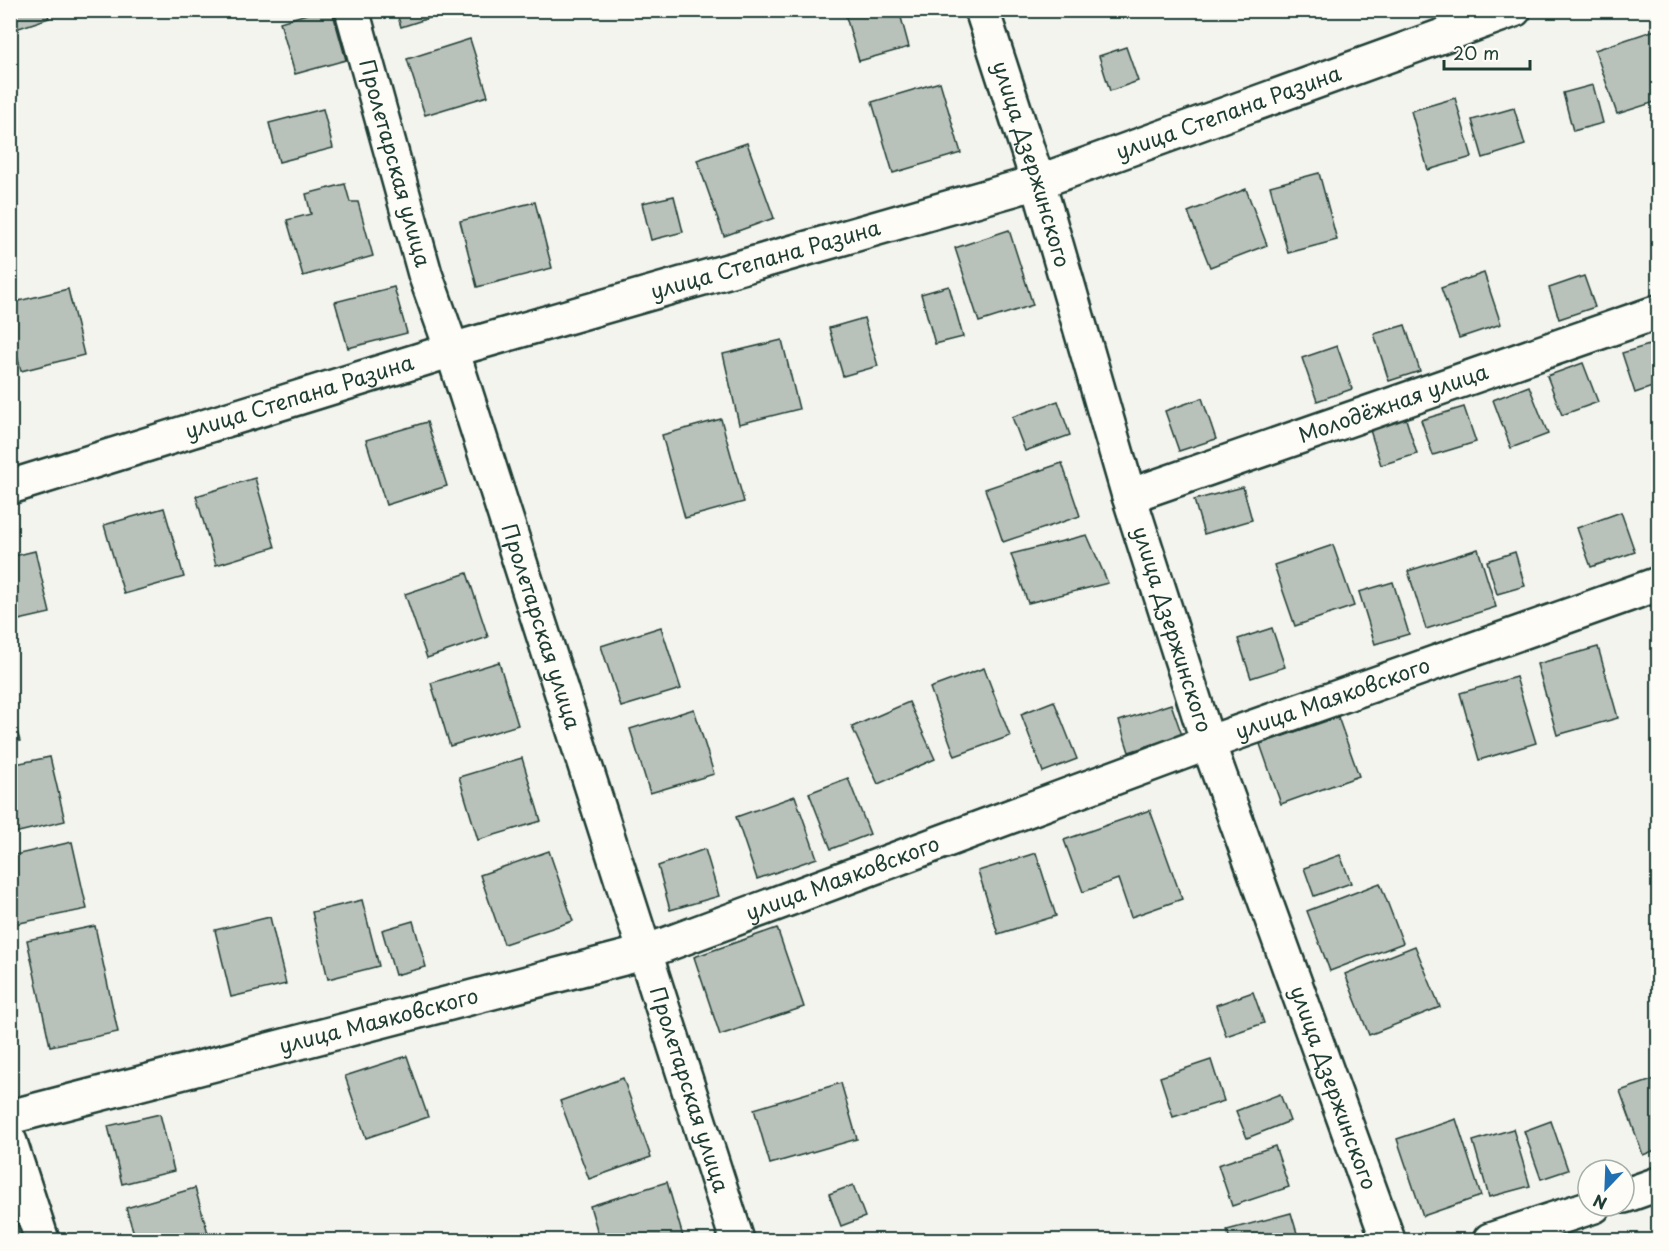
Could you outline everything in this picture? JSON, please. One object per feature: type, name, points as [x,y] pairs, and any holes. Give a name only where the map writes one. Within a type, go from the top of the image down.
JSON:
[{"type":"street","name":"Пролетарская улица","points":[[352,10],[425,274],[452,350],[736,1240]]},
{"type":"street","name":"улица Дзержинского","points":[[982,10],[1038,182],[1129,496],[1208,743],[1388,1240]]},
{"type":"street","name":"улица Степана Разина","points":[[10,487],[452,350],[1038,182],[1514,10]]},
{"type":"street","name":"Молодёжная улица","points":[[1129,496],[1659,312]]},
{"type":"street","name":"улица Маяковского","points":[[10,1117],[643,953],[1208,743],[1659,584]]},
{"type":"street","points":[[10,1142],[42,1240]]},
{"type":"street","points":[[1636,1192],[1659,1184]]},
{"type":"street","points":[[1491,1240],[1576,1212]]},
{"type":"building","points":[[10,10],[46,10],[49,18],[10,31]]},
{"type":"building","points":[[320,10],[332,10],[346,60],[295,74],[280,22]]},
{"type":"building","points":[[396,10],[454,10],[401,27]]},
{"type":"building","points":[[844,10],[899,10],[909,47],[859,61]]},
{"type":"building","points":[[1658,29],[1658,101],[1617,114],[1595,50]]},
{"type":"building","points":[[470,39],[488,96],[425,115],[407,59]]},
{"type":"building","points":[[1126,47],[1138,81],[1110,91],[1099,56]]},
{"type":"building","points":[[940,82],[961,153],[893,173],[872,102]]},
{"type":"building","points":[[1593,85],[1603,123],[1573,131],[1563,93]]},
{"type":"building","points":[[1455,98],[1472,157],[1428,170],[1411,111]]},
{"type":"building","points":[[1514,108],[1525,145],[1483,158],[1472,120]]},
{"type":"building","points":[[323,109],[333,148],[279,162],[269,123]]},
{"type":"building","points":[[747,143],[774,218],[724,236],[697,160]]},
{"type":"building","points":[[1319,173],[1337,240],[1288,253],[1270,186]]},
{"type":"building","points":[[345,184],[350,202],[358,202],[373,256],[303,276],[287,220],[311,214],[306,194]]},
{"type":"building","points":[[1246,189],[1267,245],[1210,267],[1188,212]]},
{"type":"building","points":[[674,196],[683,232],[651,240],[642,203]]},
{"type":"building","points":[[535,202],[552,268],[477,287],[460,221]]},
{"type":"building","points":[[1009,230],[1033,305],[979,322],[955,248]]},
{"type":"building","points":[[1484,273],[1501,324],[1459,338],[1441,288]]},
{"type":"building","points":[[1584,276],[1595,307],[1559,319],[1549,288]]},
{"type":"building","points":[[949,286],[963,337],[935,344],[921,294]]},
{"type":"building","points":[[394,287],[407,333],[348,348],[335,302]]},
{"type":"building","points":[[68,289],[84,355],[21,371],[10,328],[10,303]]},
{"type":"building","points":[[864,318],[878,366],[843,376],[829,328]]},
{"type":"building","points":[[1405,325],[1420,371],[1389,381],[1374,334]]},
{"type":"building","points":[[782,340],[799,409],[739,424],[723,354]]},
{"type":"building","points":[[1656,343],[1658,385],[1635,393],[1622,353]]},
{"type":"building","points":[[1337,346],[1352,389],[1317,401],[1302,358]]},
{"type":"building","points":[[1583,363],[1598,402],[1562,415],[1547,376]]},
{"type":"building","points":[[1529,386],[1548,434],[1511,448],[1493,400]]},
{"type":"building","points":[[1202,398],[1216,439],[1179,451],[1165,411]]},
{"type":"building","points":[[1058,401],[1070,435],[1025,451],[1012,417]]},
{"type":"building","points":[[1464,407],[1476,442],[1433,455],[1421,420]]},
{"type":"building","points":[[1405,416],[1417,454],[1381,465],[1369,427]]},
{"type":"building","points":[[721,419],[744,502],[685,518],[662,435]]},
{"type":"building","points":[[427,422],[447,486],[386,505],[366,440]]},
{"type":"building","points":[[1062,463],[1080,516],[1003,542],[985,489]]},
{"type":"building","points":[[255,478],[275,547],[216,565],[196,496]]},
{"type":"building","points":[[1243,487],[1252,520],[1204,534],[1194,500]]},
{"type":"building","points":[[164,508],[184,577],[124,594],[104,525]]},
{"type":"building","points":[[1621,512],[1635,552],[1591,567],[1577,528]]},
{"type":"building","points":[[1087,535],[1108,583],[1028,603],[1011,554]]},
{"type":"building","points":[[1333,545],[1354,606],[1295,626],[1274,565]]},
{"type":"building","points":[[1478,549],[1496,607],[1426,629],[1408,571]]},
{"type":"building","points":[[35,551],[50,613],[10,622],[10,557]]},
{"type":"building","points":[[1515,552],[1525,586],[1497,594],[1487,561]]},
{"type":"building","points":[[467,573],[488,637],[427,658],[405,594]]},
{"type":"building","points":[[1393,582],[1409,634],[1375,644],[1359,592]]},
{"type":"building","points":[[661,627],[681,689],[621,707],[601,646]]},
{"type":"building","points":[[1272,628],[1285,667],[1251,678],[1238,639]]},
{"type":"building","points":[[1598,647],[1618,718],[1557,735],[1537,664]]},
{"type":"building","points":[[499,662],[518,725],[450,746],[431,683]]},
{"type":"building","points":[[984,668],[1010,736],[955,756],[930,688]]},
{"type":"building","points":[[1516,677],[1536,743],[1479,760],[1460,693]]},
{"type":"building","points":[[1054,701],[1077,759],[1043,772],[1021,714]]},
{"type":"building","points":[[909,702],[935,759],[878,784],[852,727]]},
{"type":"building","points":[[1171,704],[1182,735],[1129,752],[1119,721]]},
{"type":"building","points":[[10,708],[20,741],[10,743]]},
{"type":"building","points":[[694,709],[714,774],[650,793],[630,729]]},
{"type":"building","points":[[1338,717],[1359,776],[1281,804],[1260,744]]},
{"type":"building","points":[[50,757],[65,821],[10,834],[10,765]]},
{"type":"building","points":[[522,758],[541,821],[478,840],[459,777]]},
{"type":"building","points":[[848,778],[870,834],[831,849],[809,793]]},
{"type":"building","points":[[795,796],[817,858],[757,879],[736,817]]},
{"type":"building","points":[[1150,810],[1182,899],[1131,917],[1118,879],[1083,892],[1064,840]]},
{"type":"building","points":[[72,842],[87,909],[10,925],[10,856]]},
{"type":"building","points":[[705,849],[719,896],[670,910],[658,866]]},
{"type":"building","points":[[549,851],[573,921],[504,944],[480,875]]},
{"type":"building","points":[[1036,853],[1056,916],[998,934],[978,871]]},
{"type":"building","points":[[1340,855],[1351,883],[1314,896],[1304,868]]},
{"type":"building","points":[[1380,883],[1403,943],[1330,971],[1307,911]]},
{"type":"building","points":[[362,900],[379,966],[328,979],[312,912]]},
{"type":"building","points":[[270,917],[286,984],[231,997],[215,930]]},
{"type":"building","points":[[413,921],[426,967],[395,975],[382,930]]},
{"type":"building","points":[[95,926],[118,1032],[50,1046],[27,940]]},
{"type":"building","points":[[777,928],[804,1007],[720,1035],[694,957]]},
{"type":"building","points":[[1415,946],[1440,1007],[1369,1035],[1345,974]]},
{"type":"building","points":[[1253,992],[1264,1023],[1226,1036],[1216,1005]]},
{"type":"building","points":[[407,1056],[428,1117],[366,1138],[345,1076]]},
{"type":"building","points":[[1211,1060],[1224,1101],[1173,1117],[1160,1077]]},
{"type":"building","points":[[623,1078],[651,1157],[589,1179],[560,1101]]},
{"type":"building","points":[[1658,1078],[1658,1149],[1643,1155],[1620,1091]]},
{"type":"building","points":[[841,1083],[857,1139],[770,1164],[754,1109]]},
{"type":"building","points":[[1280,1094],[1290,1121],[1247,1138],[1236,1111]]},
{"type":"building","points":[[160,1114],[174,1171],[122,1184],[108,1126]]},
{"type":"building","points":[[1456,1119],[1481,1196],[1423,1216],[1397,1139]]},
{"type":"building","points":[[1551,1121],[1568,1170],[1541,1179],[1524,1131]]},
{"type":"building","points":[[1513,1129],[1530,1186],[1489,1197],[1473,1141]]},
{"type":"building","points":[[1275,1146],[1289,1187],[1232,1206],[1218,1165]]},
{"type":"building","points":[[667,1182],[684,1240],[600,1240],[590,1206]]},
{"type":"building","points":[[853,1185],[865,1217],[841,1226],[829,1194]]},
{"type":"building","points":[[195,1188],[210,1240],[136,1240],[126,1208]]},
{"type":"building","points":[[1291,1213],[1299,1240],[1230,1240],[1227,1230]]}]
